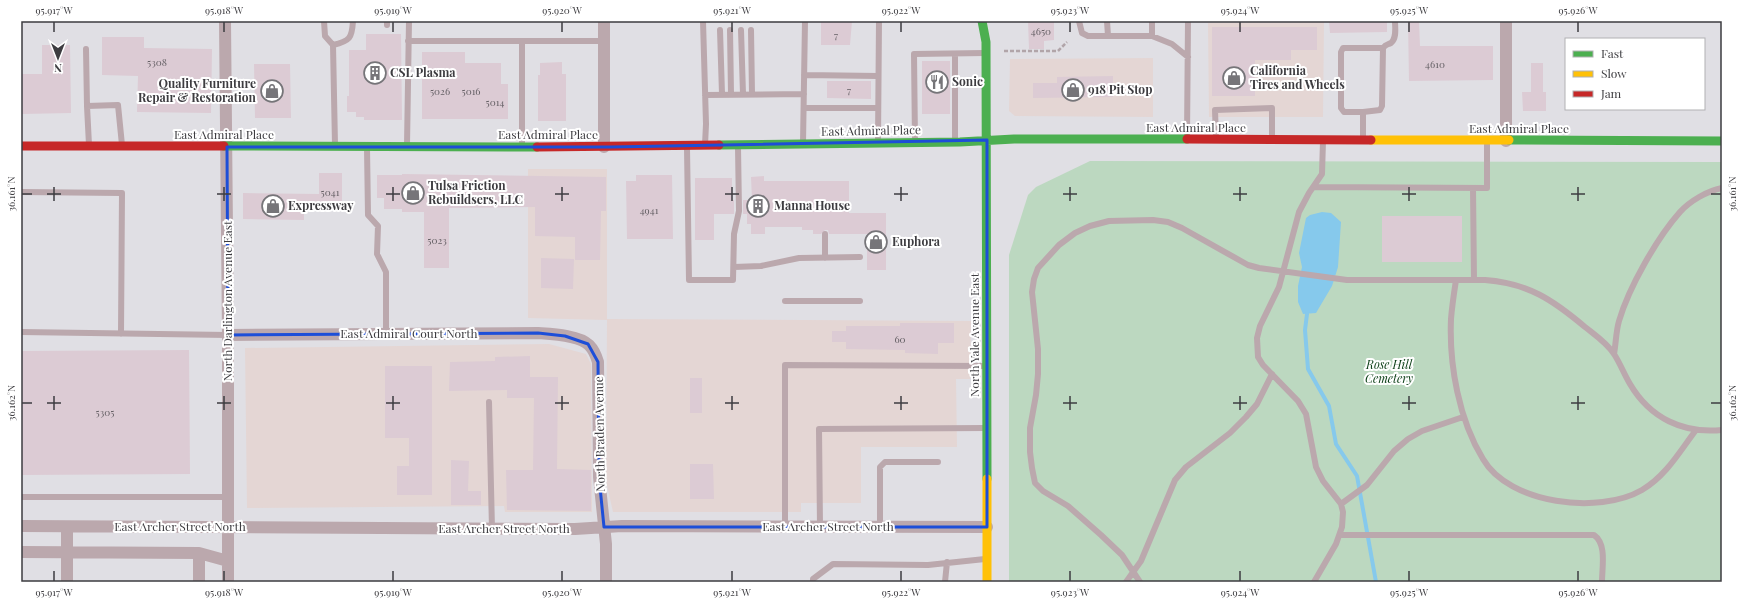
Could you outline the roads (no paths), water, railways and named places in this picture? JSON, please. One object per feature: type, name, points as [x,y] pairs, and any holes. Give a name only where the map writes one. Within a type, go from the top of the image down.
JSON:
[{"type":"main road","points":[[982,21],[986,42]]},
{"type":"main road","points":[[986,42],[990,21]]},
{"type":"main road","name":"North Yale Avenue East","points":[[986,42],[987,582]]},
{"type":"main road","name":"East Admiral Place","points":[[21,146],[604,147],[955,142],[987,140],[1722,141]]},
{"type":"street","name":"North Darlington Avenue East","points":[[225,21],[227,147],[228,582]]},
{"type":"street","points":[[604,21],[604,147]]},
{"type":"street","points":[[1506,21],[1506,141]]},
{"type":"street","name":"East Admiral Court North","points":[[228,336],[548,334],[570,337],[588,344]]},
{"type":"street","name":"North Braden Avenue","points":[[588,344],[595,352],[598,362],[599,478],[606,544],[606,582]]},
{"type":"street","name":"East Archer Street North","points":[[21,526],[492,529],[575,529],[604,527],[988,527]]},
{"type":"street","points":[[67,526],[67,582]]},
{"type":"street","name":"East Archer Street North","points":[[21,552],[198,553],[228,561]]},
{"type":"street","points":[[198,553],[199,582]]},
{"type":"lane","points":[[324,21],[325,36],[333,45],[335,147]]},
{"type":"lane","points":[[333,45],[345,42],[350,38],[353,21]]},
{"type":"lane","points":[[407,147],[409,21]]},
{"type":"lane","points":[[703,21],[705,146]]},
{"type":"lane","points":[[803,144],[805,21]]},
{"type":"lane","points":[[878,142],[879,21]]},
{"type":"lane","points":[[1078,21],[1082,33],[1088,36],[1152,36],[1172,44],[1188,57]]},
{"type":"lane","points":[[1107,21],[1108,36]]},
{"type":"lane","points":[[1152,21],[1152,36]]},
{"type":"lane","points":[[1187,140],[1188,21]]},
{"type":"lane","points":[[1383,48],[1382,106],[1380,110],[1373,112],[1344,112],[1341,108],[1341,52],[1343,48],[1383,48],[1385,45],[1391,43],[1395,37],[1395,21]]},
{"type":"lane","points":[[720,30],[722,94]]},
{"type":"lane","points":[[730,30],[731,94]]},
{"type":"lane","points":[[741,30],[743,94]]},
{"type":"lane","points":[[751,30],[752,94]]},
{"type":"lane","points":[[408,41],[604,41]]},
{"type":"lane","points":[[522,41],[522,147]]},
{"type":"lane","points":[[86,49],[89,146]]},
{"type":"lane","points":[[914,142],[914,54],[986,53]]},
{"type":"lane","points":[[955,54],[955,142]]},
{"type":"lane","points":[[804,76],[878,76]]},
{"type":"lane","points":[[705,95],[804,94]]},
{"type":"lane","points":[[87,106],[118,105],[122,146]]},
{"type":"lane","points":[[804,108],[878,108]]},
{"type":"lane","points":[[1216,141],[1215,110],[1272,108],[1272,141]]},
{"type":"lane","points":[[1363,112],[1363,141]]},
{"type":"lane","points":[[1314,582],[1340,535],[1343,512],[1341,504],[1323,481],[1316,467],[1306,414],[1298,401],[1263,365],[1258,357],[1257,338],[1260,326],[1279,287],[1299,212],[1322,174],[1323,141]]},
{"type":"lane","points":[[1314,187],[1487,188],[1487,141]]},
{"type":"lane","points":[[687,146],[689,280],[734,280],[734,234],[739,211],[738,145]]},
{"type":"lane","points":[[367,147],[368,215],[378,226],[377,254],[386,272],[386,334]]},
{"type":"lane","points":[[1473,188],[1474,280]]},
{"type":"lane","points":[[1614,354],[1619,321],[1629,296],[1642,269],[1668,226],[1681,211],[1700,197],[1715,189],[1722,188]]},
{"type":"lane","points":[[21,192],[122,193],[121,334]]},
{"type":"lane","points":[[1140,582],[1122,555],[1084,519],[1068,506],[1042,491],[1035,483],[1030,452],[1030,428],[1038,374],[1038,350],[1032,292],[1034,279],[1038,268],[1059,245],[1075,233],[1090,226],[1109,221],[1153,220],[1168,222],[1182,228],[1248,265],[1283,272],[1340,279],[1474,280],[1502,281],[1517,285],[1549,299],[1600,339],[1614,354],[1640,399],[1656,415],[1667,422],[1696,430],[1722,430]]},
{"type":"lane","points":[[825,234],[825,258]]},
{"type":"lane","points":[[734,267],[761,266],[799,258],[860,257]]},
{"type":"lane","points":[[1456,280],[1451,319],[1452,346],[1456,381],[1463,417],[1483,461],[1493,472],[1506,482],[1523,491],[1540,497],[1570,504],[1587,504],[1625,498],[1642,490],[1655,481],[1668,468],[1696,430]]},
{"type":"lane","points":[[785,301],[860,301]]},
{"type":"lane","points":[[21,332],[228,336]]},
{"type":"lane","points":[[785,527],[785,365],[987,366]]},
{"type":"lane","points":[[1126,582],[1141,561],[1166,500],[1176,480],[1186,467],[1230,433],[1246,417],[1257,404],[1272,374]]},
{"type":"lane","points":[[490,402],[492,529]]},
{"type":"lane","points":[[1341,504],[1367,485],[1394,451],[1408,439],[1422,431],[1463,417]]},
{"type":"lane","points":[[820,527],[819,429],[987,428]]},
{"type":"lane","points":[[880,527],[880,467],[885,462],[938,462]]},
{"type":"lane","points":[[21,497],[228,497]]},
{"type":"lane","points":[[1340,535],[1594,535],[1598,538],[1602,546],[1602,582]]},
{"type":"lane","points":[[813,582],[813,579],[833,564],[928,565],[987,559]]},
{"type":"lane","points":[[945,582],[947,562]]},
{"type":"water","points":[[1322,212],[1331,213],[1341,222],[1338,267],[1332,286],[1316,313],[1303,314],[1298,302],[1298,286],[1302,267],[1299,253],[1306,218],[1310,215]]},
{"type":"waterway","points":[[1307,314],[1305,330],[1308,369],[1329,406],[1336,444],[1357,476],[1376,582]]},
{"type":"place","name":"CSL Plasma","points":[[375,73]]},
{"type":"place","name":"California Tires and Wheels","points":[[1234,78]]},
{"type":"place","name":"Sonic","points":[[937,82]]},
{"type":"place","name":"918 Pit Stop","points":[[1073,90]]},
{"type":"place","name":"Quality Furniture Repair & Restoration","points":[[272,91]]},
{"type":"place","name":"Tulsa Friction Rebuildsers, LLC","points":[[413,193]]},
{"type":"place","name":"Expressway","points":[[273,206]]},
{"type":"place","name":"Manna House","points":[[758,206]]},
{"type":"place","name":"Euphora","points":[[876,242]]},
{"type":"park label","name":"Rose Hill Cemetery","points":[[1389,372]]}]
